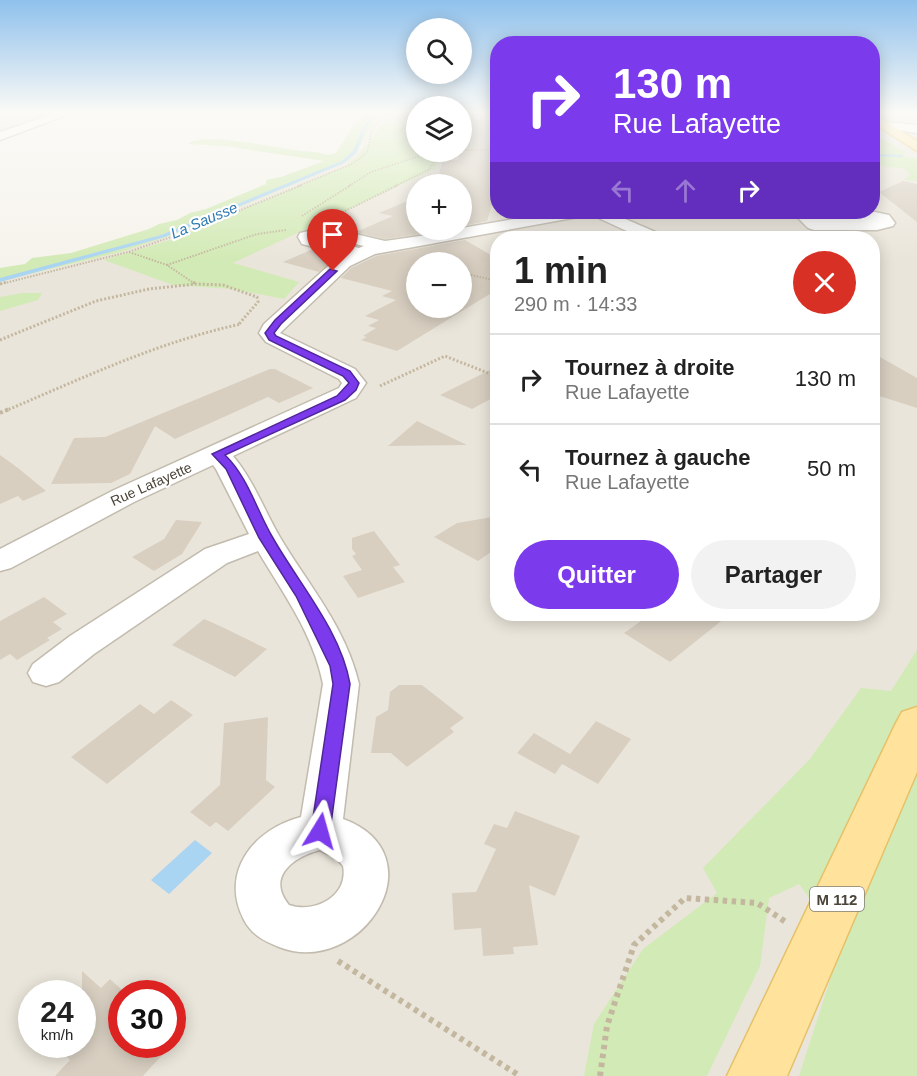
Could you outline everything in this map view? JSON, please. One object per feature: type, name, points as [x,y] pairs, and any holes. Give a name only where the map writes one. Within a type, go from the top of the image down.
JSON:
[{"type":"main road","name":"M 112","points":[[757,1076],[917,723]]},
{"type":"street","points":[[352,388],[354,383],[347,374],[273,338],[270,333],[278,322],[326,276],[344,262],[361,254],[385,246],[508,219]]},
{"type":"street","points":[[612,219],[639,231]]},
{"type":"street","points":[[361,254],[308,240],[306,237],[308,230],[385,246]]},
{"type":"street","name":"Rue Lafayette","points":[[0,561],[75,519],[341,398],[352,388]]},
{"type":"street","points":[[218,454],[232,468],[266,538],[303,596],[338,666],[341,684],[320,831]]},
{"type":"street","points":[[46,673],[82,645],[208,560],[266,538]]},
{"type":"path","points":[[0,284],[128,252],[194,229],[356,161]]},
{"type":"path","points":[[308,230],[293,220],[371,172],[404,161]]},
{"type":"path","points":[[167,265],[257,234],[308,230],[430,169],[433,162]]},
{"type":"path","points":[[128,252],[167,265],[196,284]]},
{"type":"path","points":[[472,275],[490,279]]},
{"type":"path","points":[[0,340],[96,302],[149,289],[196,284],[223,285],[257,297],[258,302],[239,324]]},
{"type":"path","points":[[0,413],[159,347],[208,331],[239,324],[278,322]]},
{"type":"path","points":[[352,388],[380,386],[445,356],[490,374]]},
{"type":"path","points":[[600,1076],[607,1026],[634,945],[685,898],[757,903],[817,942]]},
{"type":"path","points":[[330,956],[520,1076]]},
{"type":"shaded area","points":[[335,161],[490,161],[490,219],[880,219],[880,161],[917,161],[917,1076],[0,1076],[0,281],[121,252],[235,209]]},
{"type":"green space","points":[[323,161],[348,161],[175,234],[121,252],[0,281],[0,268],[25,264],[32,258],[71,253],[177,220],[266,184],[266,180],[281,177]]},
{"type":"green space","points":[[352,161],[438,162],[435,169],[424,174],[406,174],[406,182],[233,263],[299,282],[284,299],[231,289],[173,285],[104,260],[170,240],[346,166]]},
{"type":"green space","points":[[880,161],[917,161],[917,181],[903,180],[910,175],[904,168],[880,165]]},
{"type":"green space","points":[[22,293],[42,293],[38,300],[0,311],[0,297]]},
{"type":"green space","points":[[917,650],[917,1076],[799,1076],[842,943],[799,884],[769,898],[760,966],[707,1076],[584,1076],[594,1024],[643,949],[717,893],[703,868],[809,760],[861,688],[891,691]]},
{"type":"water","points":[[195,840],[212,853],[169,894],[151,880]]},
{"type":"building","points":[[490,161],[490,211],[487,221],[472,224],[472,174],[439,174],[442,162]]},
{"type":"building","points":[[903,181],[917,184],[917,222],[880,193]]},
{"type":"building","points":[[406,202],[406,236],[385,239],[356,232],[393,216],[379,213]]},
{"type":"building","points":[[465,240],[490,254],[490,294],[472,305],[472,252],[406,252],[406,318],[451,318],[397,351],[361,340],[367,337],[363,336],[376,328],[368,326],[379,320],[365,316],[396,300],[382,296],[392,291],[341,278],[351,268],[376,256]]},
{"type":"building","points":[[313,249],[340,256],[319,272],[283,262]]},
{"type":"building","points":[[880,357],[917,378],[917,408],[880,396]]},
{"type":"building","points":[[270,369],[275,369],[313,388],[279,403],[268,397],[175,439],[155,426],[130,474],[111,483],[51,484],[74,438],[105,437]]},
{"type":"building","points":[[490,370],[490,399],[472,409],[440,395]]},
{"type":"building","points":[[417,421],[467,445],[388,446]]},
{"type":"building","points":[[0,455],[46,491],[23,501],[18,496],[0,504]]},
{"type":"building","points":[[490,517],[490,553],[478,561],[434,537],[457,523]]},
{"type":"building","points":[[176,520],[202,522],[182,554],[154,571],[132,557],[164,539]]},
{"type":"building","points":[[374,531],[400,565],[393,567],[405,582],[358,598],[343,576],[362,570],[352,556],[356,554],[352,549],[352,538]]},
{"type":"building","points":[[44,597],[67,614],[53,622],[62,629],[47,638],[50,640],[17,660],[10,654],[0,660],[0,621]]},
{"type":"building","points":[[204,619],[267,649],[235,677],[172,645]]},
{"type":"building","points":[[641,621],[721,621],[670,662],[624,633]]},
{"type":"building","points":[[399,685],[422,685],[464,718],[450,728],[454,732],[407,767],[391,753],[371,753],[376,717],[388,710],[390,692]]},
{"type":"building","points":[[171,700],[193,715],[107,784],[71,757],[140,704],[154,714]]},
{"type":"building","points":[[268,717],[266,780],[275,787],[228,831],[216,822],[210,827],[190,812],[220,785],[224,723]]},
{"type":"building","points":[[596,721],[631,739],[598,784],[562,764],[555,774],[517,753],[534,733],[570,754]]},
{"type":"building","points":[[515,811],[580,836],[555,896],[529,885],[538,945],[513,947],[514,954],[483,956],[481,928],[454,930],[452,893],[476,892],[496,849],[484,844],[494,824],[507,828]]},
{"type":"building","points":[[82,971],[92,980],[82,980]]},
{"type":"building","points":[[108,981],[108,1058],[159,1058],[143,1076],[55,1076],[70,1060],[68,1058],[96,1058],[96,984],[101,988]]},
{"type":"waterway","name":"La Sausse","points":[[0,280],[163,236],[344,161]]},
{"type":"route","points":[[320,831],[341,684],[338,666],[303,596],[266,538],[232,468],[218,454],[341,398],[352,388],[354,383],[347,374],[273,338],[270,333],[278,322],[333,271]]}]
